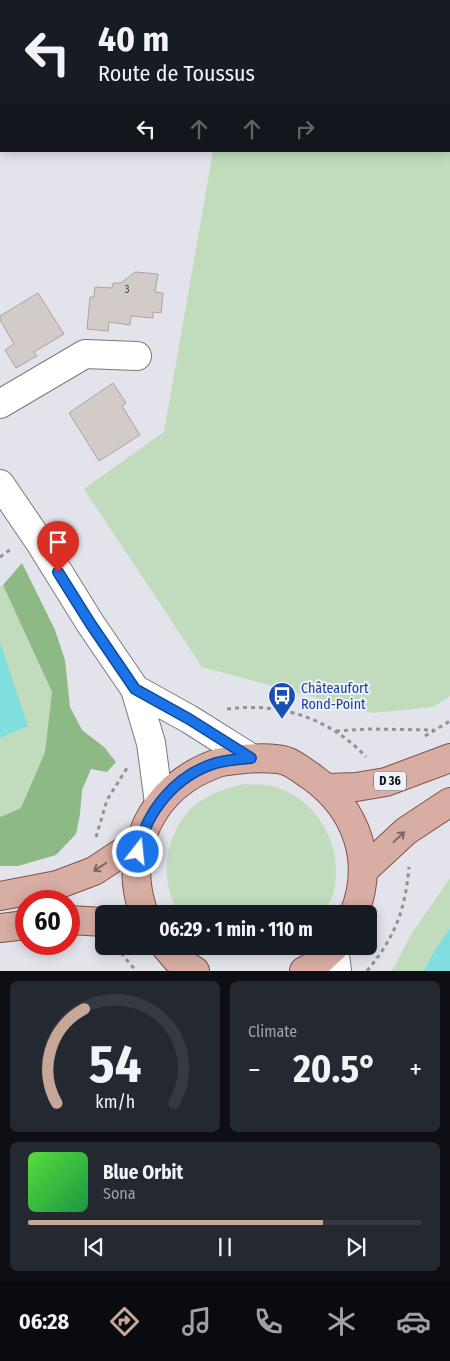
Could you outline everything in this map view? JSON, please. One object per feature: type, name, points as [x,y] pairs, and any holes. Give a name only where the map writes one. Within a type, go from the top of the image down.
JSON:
[{"type":"main road","points":[[142,905],[137,888],[136,864],[148,820],[159,803],[185,779],[216,763],[251,758],[286,761],[327,788],[342,806],[354,826],[361,848],[363,871],[357,905]]},
{"type":"main road","name":"D 36","points":[[327,788],[356,787],[386,782],[450,758]]},
{"type":"main road","points":[[363,871],[406,831],[450,802]]},
{"type":"main road","points":[[0,896],[56,885],[94,871],[141,840]]},
{"type":"main road","points":[[80,921],[95,921]]},
{"type":"main road","points":[[0,928],[15,926]]},
{"type":"main road","points":[[173,955],[195,971]]},
{"type":"main road","points":[[304,971],[336,955]]},
{"type":"street","points":[[0,404],[85,354],[137,356]]},
{"type":"street","points":[[0,484],[135,689],[151,742],[159,803]]},
{"type":"street","points":[[135,689],[189,719],[251,758]]},
{"type":"path","points":[[369,760],[357,747],[336,730],[433,730],[450,721]]},
{"type":"path","points":[[122,955],[136,971]]},
{"type":"green space","points":[[213,152],[450,152],[450,696],[433,707],[373,713],[202,667],[84,489],[164,432]]},
{"type":"green space","points":[[22,563],[55,630],[65,660],[70,707],[82,730],[104,747],[116,762],[107,772],[91,769],[82,790],[76,834],[56,855],[18,866],[0,866],[0,817],[21,808],[45,752],[52,692],[3,585]]},
{"type":"green space","points":[[3,585],[52,692],[45,752],[21,808],[0,817],[0,587]]},
{"type":"green space","points":[[245,784],[272,786],[289,792],[316,814],[332,845],[336,862],[336,880],[332,897],[328,905],[175,905],[168,887],[167,872],[171,842],[177,828],[195,805],[219,791]]},
{"type":"green space","points":[[450,878],[450,928],[434,951],[424,971],[392,971],[412,933]]},
{"type":"water","points":[[0,642],[28,726],[0,738]]},
{"type":"water","points":[[450,928],[450,971],[424,971],[434,951]]},
{"type":"building","points":[[135,272],[158,274],[155,292],[163,293],[161,313],[153,312],[153,318],[131,316],[130,325],[109,322],[108,331],[87,329],[90,297],[94,297],[95,287],[112,288],[113,283],[121,283]]},
{"type":"building","points":[[38,293],[64,334],[34,352],[37,356],[16,368],[5,350],[14,344],[0,320],[0,316]]},
{"type":"building","points":[[113,383],[126,403],[122,406],[140,435],[99,461],[69,413]]},
{"type":"place","name":"Châteaufort Rond-Point","points":[[282,720]]},
{"type":"route","points":[[58,572],[135,689],[189,719],[251,758],[216,763],[185,779],[159,803],[148,820],[138,852]]}]
